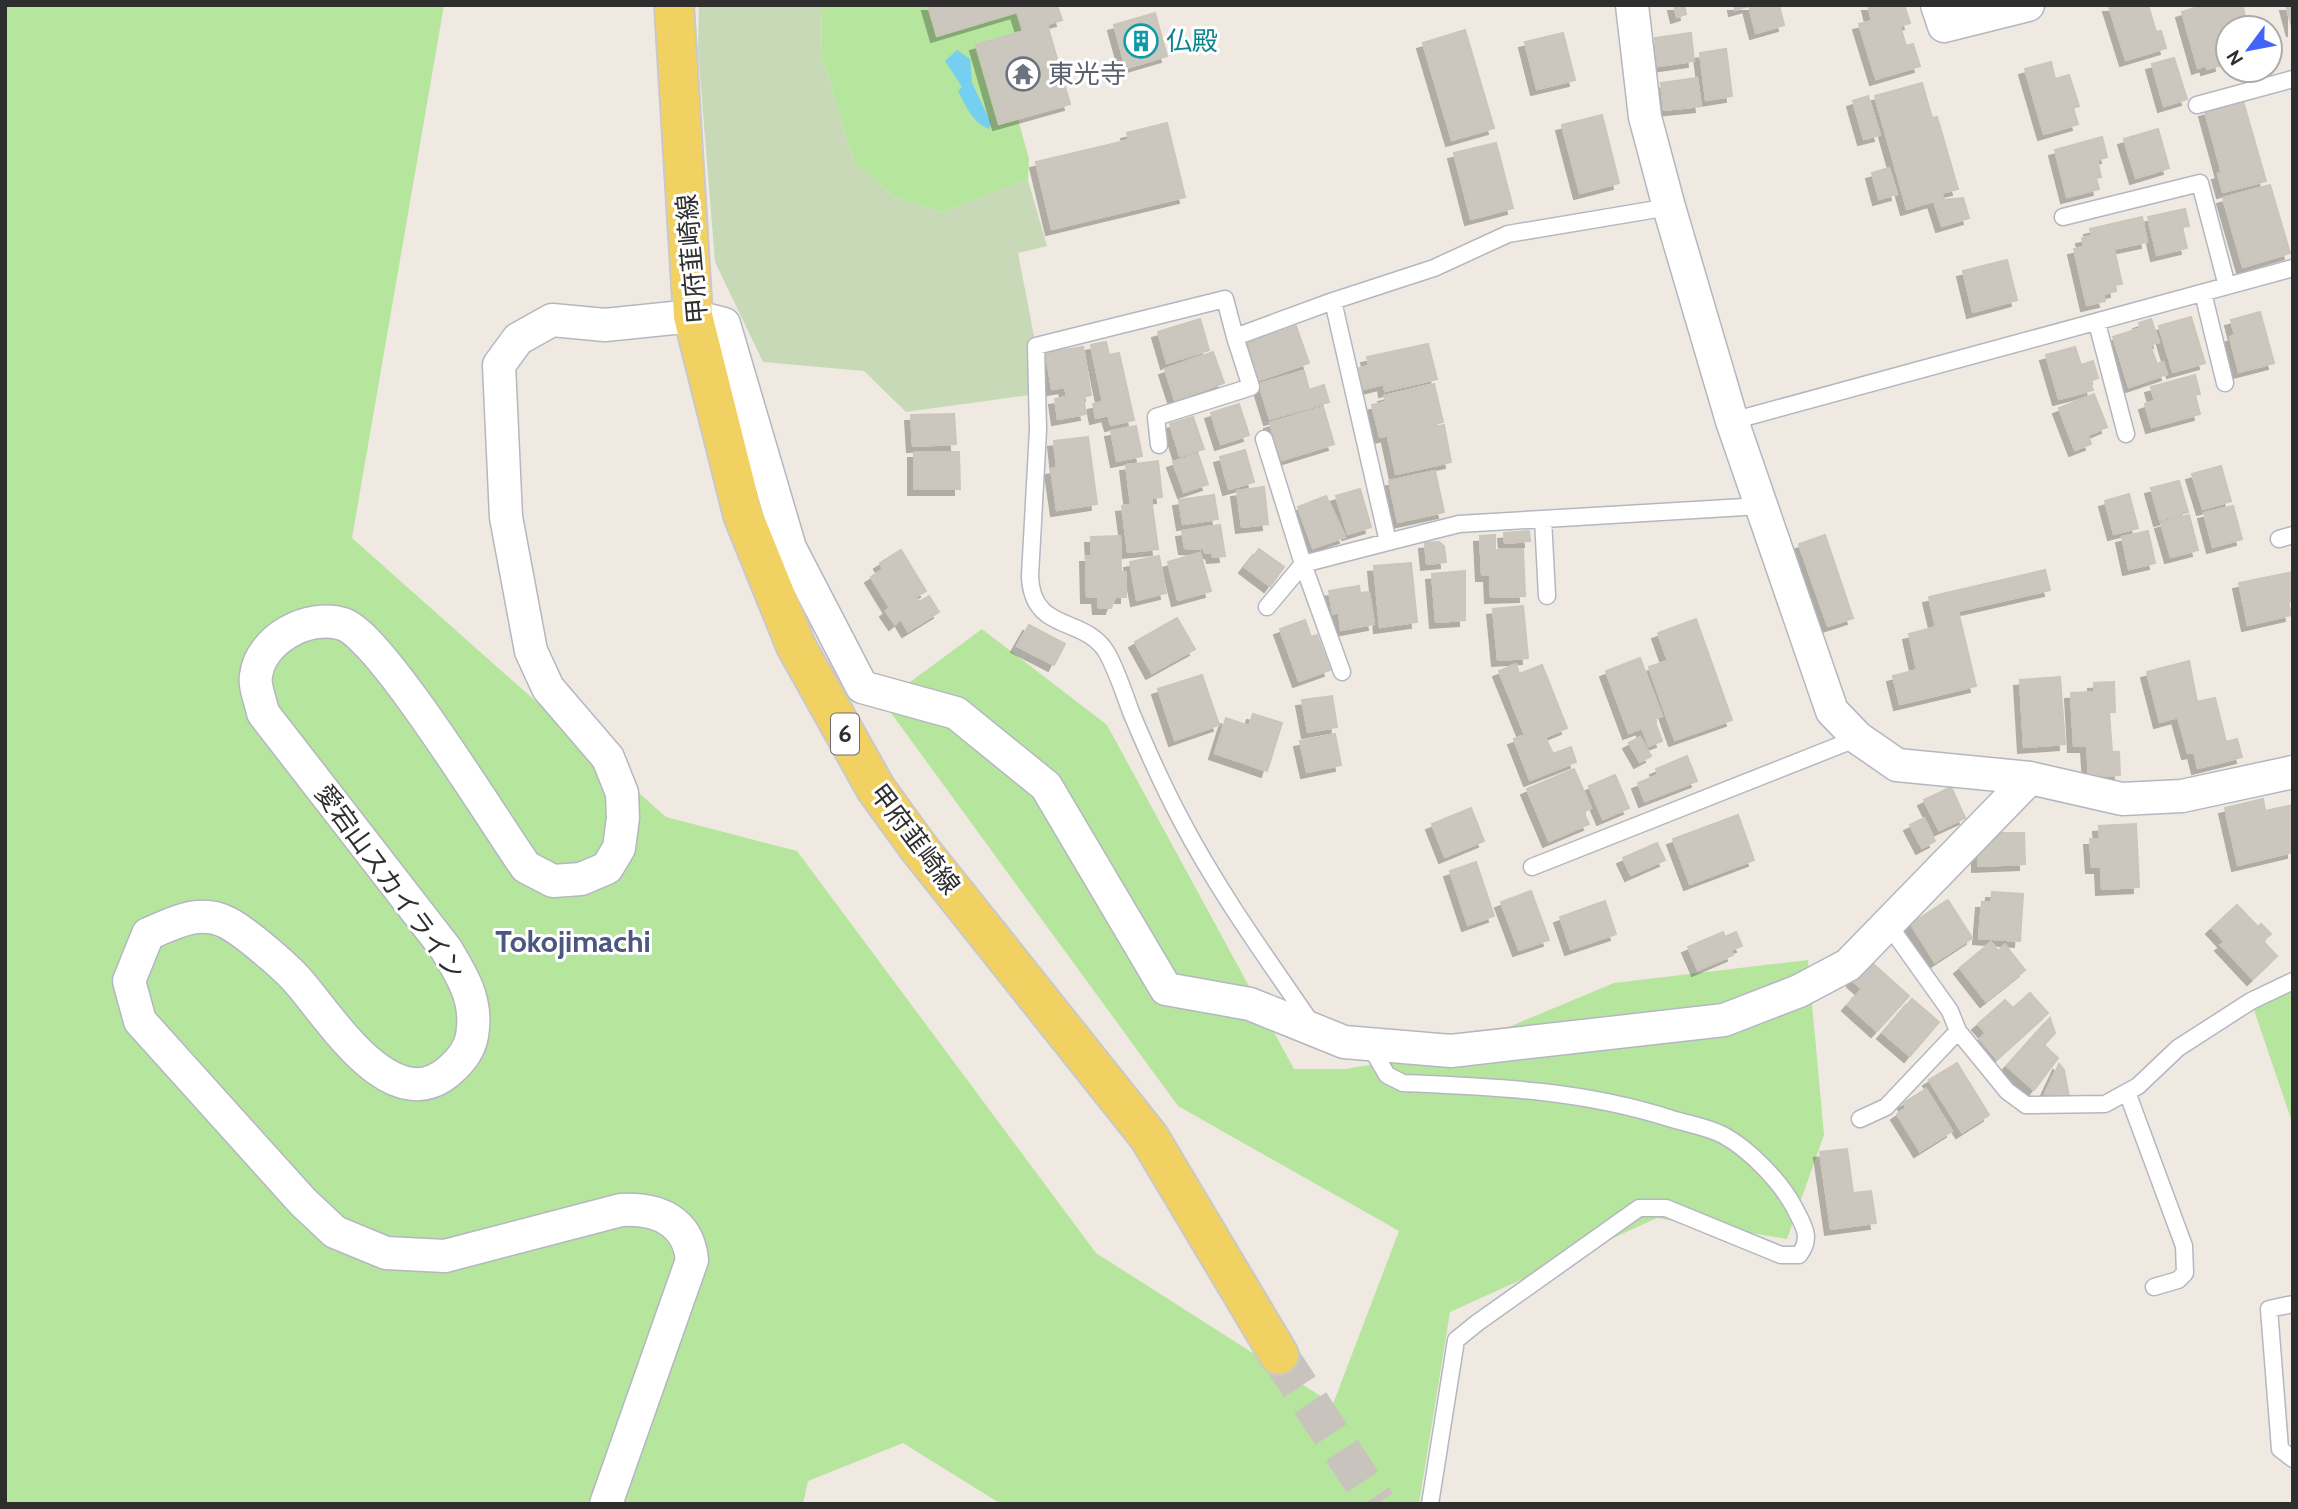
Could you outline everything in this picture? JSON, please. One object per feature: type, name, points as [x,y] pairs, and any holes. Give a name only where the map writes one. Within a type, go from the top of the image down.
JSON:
[{"type":"main road","name":"甲府韮崎線","points":[[674,5],[694,316],[743,516],[796,646],[876,789],[918,847],[1149,1137],[1279,1355]]},
{"type":"street","points":[[1632,5],[1645,117],[1669,207],[1732,421],[1832,711],[1857,738],[1897,765],[2030,778],[2122,799],[2182,796],[2293,772]]},
{"type":"street","points":[[1937,5],[1944,26],[2028,5]]},
{"type":"street","points":[[694,316],[724,324],[790,548],[862,687],[956,713],[1046,786],[1166,989],[1250,1004],[1344,1042],[1451,1051],[1724,1020],[1799,991],[1849,965],[2030,778]]},
{"type":"street","name":"愛宕山スカイライン","points":[[606,1504],[692,1260],[691,1246],[684,1230],[666,1216],[646,1208],[621,1210],[445,1256],[386,1253],[361,1244],[335,1232],[303,1202],[141,1021],[129,981],[148,934],[192,915],[227,922],[295,978],[348,1041],[376,1069],[401,1083],[424,1085],[446,1073],[469,1051],[473,1004],[466,983],[446,949],[263,713],[256,676],[266,652],[283,634],[312,623],[343,624],[364,639],[391,668],[526,867],[553,881],[581,879],[607,868],[619,848],[624,818],[622,793],[608,758],[548,688],[531,651],[506,517],[499,365],[518,339],[552,320],[604,325],[694,316]]},
{"type":"lane","points":[[2197,105],[2293,79]]},
{"type":"lane","points":[[2063,217],[2200,183],[2227,286]]},
{"type":"lane","points":[[1236,337],[1434,268],[1508,234],[1669,207]]},
{"type":"lane","points":[[1732,421],[2293,268]]},
{"type":"lane","points":[[2203,293],[2224,383]]},
{"type":"lane","points":[[1159,445],[1156,417],[1251,387],[1224,299],[1036,346],[1038,430],[1030,585],[1040,608],[1047,616],[1084,632],[1107,652],[1143,741],[1180,819],[1240,919],[1318,1032]]},
{"type":"lane","points":[[1333,302],[1388,542]]},
{"type":"lane","points":[[2096,323],[2126,434]]},
{"type":"lane","points":[[1264,439],[1303,564],[1342,672]]},
{"type":"lane","points":[[1267,607],[1303,564],[1459,524],[1761,506]]},
{"type":"lane","points":[[1543,519],[1547,596]]},
{"type":"lane","points":[[1532,867],[1857,738]]},
{"type":"lane","points":[[1888,924],[1950,1011],[1958,1031],[2007,1091],[2026,1105],[2105,1104],[2127,1091],[2178,1048],[2251,1001],[2293,981]]},
{"type":"lane","points":[[1860,1119],[1886,1107],[1958,1031]]},
{"type":"lane","points":[[1369,1044],[1387,1075],[1403,1083],[1544,1090],[1630,1105],[1723,1135],[1750,1155],[1790,1201],[1807,1231],[1806,1245],[1799,1255],[1781,1255],[1666,1208],[1639,1208],[1477,1323],[1456,1340],[1430,1504]]},
{"type":"lane","points":[[2127,1091],[2184,1246],[2185,1273],[2178,1280],[2154,1287]]},
{"type":"lane","points":[[2293,1304],[2269,1309],[2280,1449],[2293,1459]]},
{"type":"green space","points":[[5,5],[444,5],[352,538],[666,817],[797,851],[1096,1253],[1333,1404],[1399,1231],[1178,1106],[883,702],[982,629],[1107,725],[1294,1069],[1345,1069],[1451,1051],[1614,983],[1808,960],[1824,1135],[1787,1239],[1657,1218],[1450,1312],[1419,1504],[1001,1504],[903,1443],[808,1481],[803,1504],[5,1504]]},
{"type":"green space","points":[[699,5],[821,5],[822,56],[854,162],[895,198],[942,212],[1028,180],[1047,246],[1018,253],[1036,346],[1037,394],[906,412],[864,371],[763,362],[715,262],[698,51]]},
{"type":"green space","points":[[821,5],[928,5],[938,36],[1017,12],[1023,31],[999,124],[1018,119],[1029,159],[1028,180],[942,212],[895,198],[854,162],[822,56]]},
{"type":"green space","points":[[2293,986],[2293,1125],[2251,1001]]},
{"type":"water","points":[[957,50],[970,59],[972,83],[991,123],[989,129],[970,113],[958,91],[962,87],[945,61]]},
{"type":"building","points":[[928,5],[1057,5],[1062,20],[1023,31],[1017,12],[937,36]]},
{"type":"building","points":[[1674,5],[1684,5],[1686,14],[1677,17]]},
{"type":"building","points":[[1734,5],[1779,5],[1784,25],[1756,33],[1749,6],[1735,10]]},
{"type":"building","points":[[1868,5],[1904,5],[1910,23],[1900,26],[1906,46],[1913,44],[1920,66],[1876,79],[1859,24],[1872,21]]},
{"type":"building","points":[[2148,5],[2156,32],[2161,31],[2166,48],[2126,60],[2109,6]]},
{"type":"building","points":[[2204,5],[2242,5],[2245,14],[2214,14],[2214,67],[2207,69],[2206,65],[2198,68],[2182,12]]},
{"type":"building","points":[[2286,5],[2293,5],[2293,31]]},
{"type":"building","name":"仏殿","points":[[1155,13],[1167,56],[1126,68],[1114,25]]},
{"type":"building","name":"東光寺","points":[[1047,24],[1070,104],[999,124],[976,45]]},
{"type":"building","points":[[1465,30],[1494,128],[1452,140],[1423,43]]},
{"type":"building","points":[[1563,33],[1575,80],[1537,89],[1525,42]]},
{"type":"building","points":[[1691,33],[1694,61],[1658,66],[1655,38]]},
{"type":"building","points":[[1726,49],[1732,96],[1706,100],[1700,53]]},
{"type":"building","points":[[2174,58],[2187,99],[2164,106],[2152,64]]},
{"type":"building","points":[[2051,62],[2055,79],[2069,75],[2079,106],[2073,108],[2078,124],[2044,134],[2025,69]]},
{"type":"building","points":[[1697,78],[1701,106],[1664,110],[1661,83]]},
{"type":"building","points":[[1922,83],[1932,118],[1937,117],[1958,189],[1941,193],[1944,200],[1963,198],[1969,218],[1942,226],[1934,201],[1907,209],[1875,96]]},
{"type":"building","points":[[1868,96],[1880,135],[1864,139],[1853,101]]},
{"type":"building","points":[[2243,101],[2266,181],[2223,192],[2218,174],[2222,173],[2205,111]]},
{"type":"building","points":[[1602,115],[1619,183],[1580,193],[1562,125]]},
{"type":"building","points":[[1167,123],[1185,197],[1052,229],[1036,162],[1129,140],[1127,133]]},
{"type":"building","points":[[2158,129],[2169,168],[2136,178],[2124,139]]},
{"type":"building","points":[[2102,137],[2107,157],[2097,160],[2101,177],[2096,178],[2099,189],[2067,197],[2055,150]]},
{"type":"building","points":[[1496,143],[1513,208],[1471,219],[1454,153]]},
{"type":"building","points":[[1889,168],[1897,194],[1879,199],[1872,173]]},
{"type":"building","points":[[2270,185],[2290,253],[2243,267],[2223,198]]},
{"type":"building","points":[[2185,209],[2189,226],[2182,227],[2187,248],[2157,255],[2148,217]]},
{"type":"building","points":[[2142,217],[2147,242],[2114,249],[2122,284],[2115,285],[2116,291],[2103,294],[2105,301],[2087,305],[2074,249],[2084,247],[2082,238],[2092,236],[2090,229]]},
{"type":"building","points":[[2007,260],[2017,300],[1973,312],[1963,271]]},
{"type":"building","points":[[2260,312],[2274,363],[2239,372],[2230,337],[2235,335],[2231,320]]},
{"type":"building","points":[[2191,317],[2205,363],[2173,372],[2159,326]]},
{"type":"building","points":[[1200,319],[1209,350],[1167,363],[1158,332]]},
{"type":"building","points":[[2151,319],[2159,342],[2150,345],[2157,364],[2163,362],[2167,374],[2129,387],[2113,337],[2141,328],[2139,323]]},
{"type":"building","points":[[1296,326],[1309,363],[1259,380],[1247,343]]},
{"type":"building","points":[[1106,342],[1109,355],[1119,353],[1134,420],[1111,425],[1108,415],[1096,418],[1093,404],[1103,402],[1091,345]]},
{"type":"building","points":[[1428,344],[1437,379],[1385,391],[1384,384],[1364,389],[1359,368],[1369,366],[1367,357]]},
{"type":"building","points":[[1083,347],[1091,395],[1083,397],[1086,414],[1058,419],[1055,399],[1067,397],[1065,387],[1052,389],[1046,353]]},
{"type":"building","points":[[2075,347],[2081,365],[2093,361],[2098,378],[2090,381],[2093,390],[2059,399],[2046,355]]},
{"type":"building","points":[[1213,352],[1224,383],[1175,400],[1165,369]]},
{"type":"building","points":[[1304,371],[1309,390],[1324,385],[1329,402],[1270,419],[1259,384]]},
{"type":"building","points":[[2195,375],[2200,394],[2195,395],[2200,414],[2152,427],[2145,404],[2155,401],[2151,387]]},
{"type":"building","points":[[1434,384],[1443,422],[1380,437],[1372,405],[1386,402],[1384,396]]},
{"type":"building","points":[[2094,394],[2107,427],[2088,435],[2091,444],[2075,450],[2059,408]]},
{"type":"building","points":[[1239,404],[1249,435],[1221,444],[1211,413]]},
{"type":"building","points":[[1323,407],[1334,444],[1282,460],[1270,423]]},
{"type":"building","points":[[954,414],[956,444],[913,446],[911,415]]},
{"type":"building","points":[[1193,417],[1204,449],[1180,456],[1170,424]]},
{"type":"building","points":[[1444,425],[1451,462],[1396,474],[1388,437]]},
{"type":"building","points":[[1136,426],[1142,456],[1117,461],[1111,431]]},
{"type":"building","points":[[1088,437],[1097,504],[1057,510],[1051,469],[1057,468],[1054,441]]},
{"type":"building","points":[[1245,450],[1254,482],[1229,489],[1220,457]]},
{"type":"building","points":[[914,452],[959,452],[960,489],[914,489]]},
{"type":"building","points":[[1198,454],[1208,484],[1184,492],[1173,462]]},
{"type":"building","points":[[1158,461],[1162,497],[1151,498],[1158,549],[1128,552],[1122,506],[1131,505],[1126,465]]},
{"type":"building","points":[[2221,466],[2231,501],[2203,509],[2192,474]]},
{"type":"building","points":[[1435,471],[1444,512],[1398,522],[1389,481]]},
{"type":"building","points":[[2179,481],[2188,512],[2160,520],[2151,488]]},
{"type":"building","points":[[1264,487],[1268,524],[1242,527],[1237,491]]},
{"type":"building","points":[[1360,489],[1371,527],[1348,534],[1336,496]]},
{"type":"building","points":[[2129,494],[2138,528],[2114,534],[2105,501]]},
{"type":"building","points":[[1214,495],[1218,519],[1183,524],[1179,500]]},
{"type":"building","points":[[1326,496],[1345,537],[1313,548],[1298,507]]},
{"type":"building","points":[[2233,506],[2242,539],[2213,547],[2204,513]]},
{"type":"building","points":[[2189,515],[2198,550],[2171,557],[2161,523]]},
{"type":"building","points":[[1220,525],[1225,556],[1213,557],[1212,552],[1205,553],[1204,549],[1185,548],[1182,531]]},
{"type":"building","points":[[1529,531],[1530,541],[1505,543],[1504,533]]},
{"type":"building","points":[[2148,531],[2155,563],[2129,569],[2122,537]]},
{"type":"building","points":[[1495,535],[1495,550],[1523,549],[1525,596],[1491,597],[1490,575],[1482,575],[1480,536]]},
{"type":"building","points":[[1825,535],[1853,618],[1828,626],[1799,544]]},
{"type":"building","points":[[1120,536],[1121,572],[1126,572],[1126,597],[1115,597],[1111,608],[1099,608],[1098,597],[1087,597],[1086,556],[1092,556],[1091,537]]},
{"type":"building","points":[[1439,542],[1444,546],[1446,562],[1427,564],[1425,543]]},
{"type":"building","points":[[1259,549],[1284,567],[1270,586],[1245,567]]},
{"type":"building","points":[[901,550],[926,591],[915,597],[919,602],[929,596],[939,612],[908,631],[901,619],[895,624],[886,611],[890,608],[871,577],[883,569],[880,563]]},
{"type":"building","points":[[1200,553],[1211,591],[1178,600],[1168,562]]},
{"type":"building","points":[[1159,556],[1166,593],[1137,600],[1130,562]]},
{"type":"building","points":[[1411,563],[1417,622],[1380,627],[1374,566]]},
{"type":"building","points":[[2045,570],[2050,590],[1958,611],[1976,686],[1900,704],[1893,676],[1917,670],[1909,634],[1936,627],[1929,597]]},
{"type":"building","points":[[1465,571],[1465,620],[1436,622],[1432,574]]},
{"type":"building","points":[[2293,572],[2293,601],[2288,602],[2291,615],[2248,625],[2239,583]]},
{"type":"building","points":[[1359,586],[1360,593],[1369,592],[1374,624],[1341,630],[1339,612],[1333,614],[1329,591]]},
{"type":"building","points":[[1523,606],[1528,658],[1498,660],[1493,609]]},
{"type":"building","points":[[1177,618],[1195,649],[1152,673],[1135,642]]},
{"type":"building","points":[[1696,619],[1732,720],[1675,740],[1649,667],[1668,661],[1658,633]]},
{"type":"building","points":[[1305,620],[1311,637],[1317,635],[1330,670],[1299,681],[1280,629]]},
{"type":"building","points":[[1029,625],[1065,644],[1054,665],[1017,646]]},
{"type":"building","points":[[1640,658],[1662,716],[1654,719],[1662,741],[1649,746],[1642,728],[1629,733],[1606,671]]},
{"type":"building","points":[[2189,661],[2197,702],[2215,698],[2226,742],[2237,739],[2242,757],[2198,768],[2194,752],[2188,753],[2178,717],[2160,722],[2147,672]]},
{"type":"building","points":[[1516,664],[1519,674],[1542,665],[1567,728],[1545,737],[1553,754],[1571,747],[1576,762],[1530,780],[1514,739],[1525,735],[1499,671]]},
{"type":"building","points":[[1202,675],[1219,725],[1175,740],[1158,689]]},
{"type":"building","points":[[2060,677],[2065,744],[2024,747],[2020,680]]},
{"type":"building","points":[[2114,682],[2115,712],[2109,712],[2112,752],[2119,752],[2120,775],[2089,777],[2087,746],[2074,746],[2071,693],[2094,692],[2094,683]]},
{"type":"building","points":[[1332,696],[1337,727],[1308,732],[1302,700]]},
{"type":"building","points":[[1253,714],[1282,723],[1267,771],[1215,753],[1226,718],[1249,726]]},
{"type":"building","points":[[1335,734],[1341,765],[1307,772],[1300,741]]},
{"type":"building","points":[[1640,737],[1651,756],[1640,762],[1629,743]]},
{"type":"building","points":[[1687,756],[1697,781],[1645,801],[1638,783],[1658,775],[1656,769]]},
{"type":"building","points":[[1574,769],[1591,808],[1583,812],[1589,824],[1549,841],[1527,789]]},
{"type":"building","points":[[1615,775],[1629,808],[1603,819],[1589,786]]},
{"type":"building","points":[[1951,787],[1965,818],[1939,830],[1924,800]]},
{"type":"building","points":[[2263,799],[2265,811],[2293,805],[2293,852],[2238,865],[2225,808]]},
{"type":"building","points":[[1471,808],[1484,841],[1445,857],[1432,824]]},
{"type":"building","points":[[1738,815],[1754,860],[1690,884],[1673,839]]},
{"type":"building","points":[[1924,818],[1935,841],[1922,848],[1910,825]]},
{"type":"building","points":[[2136,824],[2139,887],[2102,889],[2101,867],[2092,867],[2090,839],[2100,839],[2099,826]]},
{"type":"building","points":[[2001,833],[2024,833],[2025,864],[1978,866],[1978,852]]},
{"type":"building","points":[[1657,843],[1665,860],[1631,875],[1623,858]]},
{"type":"building","points":[[1476,862],[1494,916],[1468,925],[1450,871]]},
{"type":"building","points":[[1531,891],[1549,940],[1519,950],[1501,902]]},
{"type":"building","points":[[1992,892],[2023,894],[2020,941],[1979,938],[1982,902],[1991,902]]},
{"type":"building","points":[[1948,900],[1972,938],[1935,962],[1911,924]]},
{"type":"building","points":[[1605,901],[1616,934],[1571,949],[1560,917]]},
{"type":"building","points":[[2237,905],[2258,927],[2261,924],[2271,934],[2263,941],[2277,956],[2253,979],[2221,945],[2225,942],[2212,928]]},
{"type":"building","points":[[1723,932],[1725,937],[1736,932],[1742,946],[1731,950],[1733,955],[1698,970],[1688,947]]},
{"type":"building","points":[[1991,942],[1998,951],[2005,945],[2025,970],[1986,1001],[1960,968]]},
{"type":"building","points":[[1870,961],[1909,996],[1877,1031],[1848,1005],[1862,989],[1853,981]]},
{"type":"building","points":[[2030,993],[2048,1013],[1997,1059],[1980,1039],[1986,1033],[1978,1024],[2005,1000],[2013,1008]]},
{"type":"building","points":[[1912,999],[1939,1022],[1910,1056],[1883,1033]]},
{"type":"building","points":[[2050,1018],[2055,1033],[2044,1045],[2058,1058],[2034,1090],[2007,1066]]},
{"type":"building","points":[[1957,1063],[1989,1115],[1962,1132],[1929,1080]]},
{"type":"building","points":[[2059,1064],[2064,1070],[2069,1097],[2045,1094]]},
{"type":"building","points":[[1926,1089],[1952,1131],[1920,1151],[1897,1114],[1906,1108],[1904,1103]]},
{"type":"building","points":[[1847,1149],[1853,1193],[1871,1191],[1876,1223],[1831,1229],[1820,1152]]},
{"type":"tunnel","points":[[1279,1355],[1377,1504]]},
{"type":"place","name":"仏殿","points":[[1141,41]]},
{"type":"place","name":"東光寺","points":[[1023,74]]},
{"type":"district","name":"Tokojimachi","points":[[573,942]]}]
